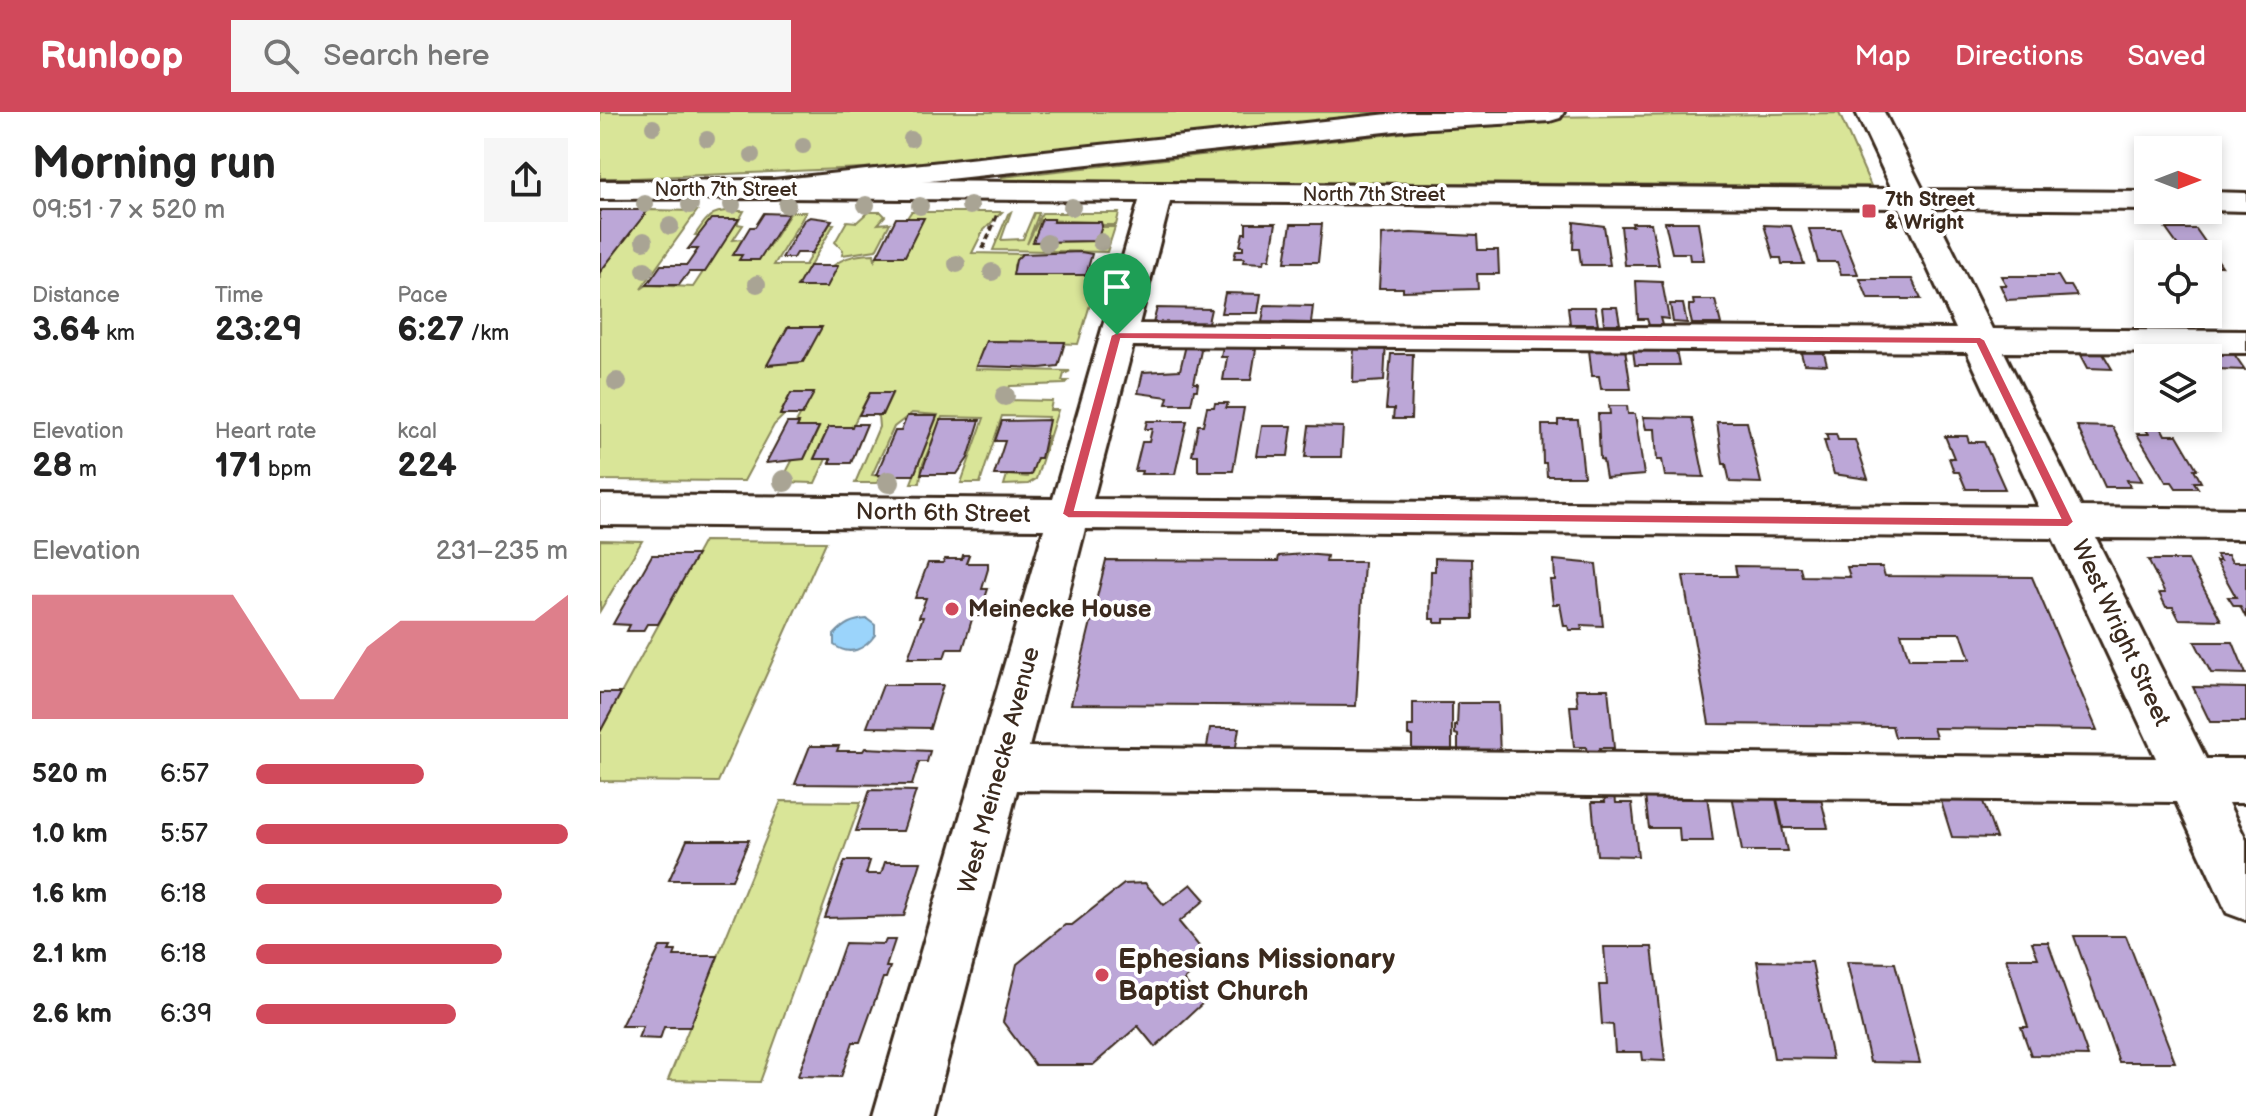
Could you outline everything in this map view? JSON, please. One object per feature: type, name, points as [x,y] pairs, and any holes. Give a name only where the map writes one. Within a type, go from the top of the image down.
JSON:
[{"type":"main road","points":[[773,189],[1166,150],[1413,120],[1550,112]]},
{"type":"main road","name":"West Wright Street","points":[[1874,121],[2246,895]]},
{"type":"main road","name":"North 7th Street","points":[[600,190],[2134,201]]},
{"type":"main road","name":"West Meinecke Avenue","points":[[903,1116],[1157,193]]},
{"type":"main road","points":[[2222,201],[2246,202]]},
{"type":"main road","points":[[1117,335],[2246,342]]},
{"type":"main road","name":"North 6th Street","points":[[600,510],[2246,524]]},
{"type":"main road","points":[[1000,768],[2246,781]]},
{"type":"path","points":[[983,249],[999,210]]},
{"type":"green space","points":[[600,112],[1428,112],[886,167],[600,178]]},
{"type":"green space","points":[[1839,113],[1871,186],[1001,180],[1002,177],[1546,117]]},
{"type":"green space","points":[[648,210],[697,211],[641,289],[647,285],[693,287],[738,219],[712,219],[700,235],[695,235],[710,216],[726,211],[744,211],[737,224],[743,225],[733,240],[742,239],[734,255],[766,251],[791,212],[806,212],[774,265],[805,265],[830,224],[834,224],[798,287],[819,287],[828,271],[848,258],[874,254],[875,260],[877,256],[905,256],[923,219],[907,218],[911,212],[1002,212],[983,231],[972,253],[1022,254],[1014,265],[1014,275],[1099,275],[1078,344],[986,341],[975,369],[1070,371],[1064,374],[1062,381],[1068,381],[1065,384],[1010,386],[1005,400],[1052,401],[1050,410],[1058,410],[1036,479],[1028,484],[1004,485],[1007,475],[1027,477],[1037,458],[1041,458],[1048,436],[1044,435],[1048,417],[1002,416],[980,483],[961,483],[984,418],[942,417],[922,466],[920,483],[911,483],[938,415],[912,413],[894,427],[872,475],[880,476],[877,483],[855,483],[879,427],[878,415],[882,415],[892,394],[870,393],[852,427],[829,427],[814,458],[826,459],[815,483],[781,482],[793,459],[804,459],[819,428],[797,427],[796,423],[813,393],[791,393],[780,414],[784,415],[774,425],[744,481],[600,480],[600,272]]},
{"type":"green space","points":[[868,212],[881,212],[885,216],[878,224],[890,223],[876,250],[842,255],[843,250],[835,242],[847,221],[857,222]]},
{"type":"green space","points":[[1011,212],[1001,240],[1023,239],[1034,213],[1039,213],[1027,244],[1038,222],[1034,242],[1097,241],[1101,227],[1115,227],[1107,252],[993,250]]},
{"type":"green space","points":[[1042,213],[1119,213],[1116,225],[1100,225],[1100,222],[1038,220]]},
{"type":"green space","points":[[600,540],[642,541],[600,611]]},
{"type":"green space","points":[[704,541],[826,542],[718,782],[600,781],[600,732]]},
{"type":"green space","points":[[781,801],[861,802],[760,1082],[668,1080]]},
{"type":"water","points":[[867,619],[875,625],[875,635],[867,644],[851,651],[834,645],[834,635],[841,628]]},
{"type":"building","points":[[600,210],[648,210],[600,272]]},
{"type":"building","points":[[764,213],[788,214],[759,260],[739,260],[742,255],[733,255],[750,227],[755,227]]},
{"type":"building","points":[[810,217],[832,220],[812,253],[796,253],[793,258],[782,258],[804,220]]},
{"type":"building","points":[[896,218],[924,218],[905,256],[877,256]]},
{"type":"building","points":[[711,219],[739,219],[705,272],[689,272],[679,285],[647,285],[661,265],[687,265],[698,249],[688,249]]},
{"type":"building","points":[[1042,219],[1054,219],[1053,222],[1101,222],[1102,226],[1097,241],[1033,242]]},
{"type":"building","points":[[1574,222],[1604,226],[1610,265],[1581,265],[1579,249],[1573,249]]},
{"type":"building","points":[[1665,222],[1698,222],[1704,260],[1690,260],[1689,253],[1672,253]]},
{"type":"building","points":[[1246,223],[1276,223],[1270,259],[1265,259],[1264,263],[1243,262],[1244,258],[1234,258],[1236,250],[1243,250],[1240,246],[1243,233],[1246,233]]},
{"type":"building","points":[[1632,223],[1651,223],[1659,265],[1625,265],[1621,226],[1633,226]]},
{"type":"building","points":[[1291,224],[1322,224],[1318,262],[1285,262]]},
{"type":"building","points":[[1764,225],[1791,226],[1804,264],[1782,264],[1781,258],[1774,258]]},
{"type":"building","points":[[1809,229],[1840,229],[1858,274],[1841,274],[1837,262],[1818,262]]},
{"type":"building","points":[[2166,229],[2196,229],[2204,240],[2174,240]]},
{"type":"building","points":[[1382,235],[1477,236],[1478,250],[1498,250],[1499,274],[1477,274],[1478,289],[1403,291],[1403,288],[1379,288]]},
{"type":"building","points":[[1022,254],[1092,254],[1086,275],[1013,275],[1016,260]]},
{"type":"building","points":[[809,266],[838,266],[827,287],[797,287]]},
{"type":"building","points":[[2001,276],[2058,276],[2064,286],[2071,286],[2077,296],[2007,300],[2000,285],[2006,285]]},
{"type":"building","points":[[1860,279],[1912,279],[1921,299],[1868,299]]},
{"type":"building","points":[[1636,281],[1662,282],[1669,319],[1660,318],[1662,325],[1649,325],[1647,319],[1638,319]]},
{"type":"building","points":[[1225,293],[1261,294],[1258,313],[1221,313]]},
{"type":"building","points":[[1693,300],[1715,300],[1721,324],[1692,324],[1689,305],[1694,305]]},
{"type":"building","points":[[1670,304],[1683,304],[1687,323],[1673,322]]},
{"type":"building","points":[[1265,305],[1313,306],[1311,323],[1262,322]]},
{"type":"building","points":[[1568,307],[1595,307],[1598,324],[1570,324]]},
{"type":"building","points":[[1602,307],[1617,307],[1620,324],[1604,324]]},
{"type":"building","points":[[1157,308],[1211,309],[1207,327],[1152,327]]},
{"type":"building","points":[[788,327],[822,327],[803,362],[767,365]]},
{"type":"building","points":[[986,341],[1065,342],[1058,366],[976,366]]},
{"type":"building","points":[[1354,341],[1386,341],[1384,381],[1353,383]]},
{"type":"building","points":[[1594,342],[1624,342],[1631,389],[1601,389],[1599,376],[1592,376],[1589,350],[1595,350]]},
{"type":"building","points":[[1224,343],[1257,343],[1251,380],[1223,380],[1227,357],[1221,357]]},
{"type":"building","points":[[1632,344],[1675,345],[1679,365],[1635,365]]},
{"type":"building","points":[[1186,345],[1202,346],[1194,383],[1198,383],[1197,390],[1194,390],[1191,404],[1166,404],[1168,397],[1138,393],[1143,372],[1180,370]]},
{"type":"building","points":[[1799,346],[1822,346],[1827,365],[1804,364]]},
{"type":"building","points":[[2079,351],[2102,352],[2112,369],[2088,368]]},
{"type":"building","points":[[2222,351],[2232,351],[2245,370],[2222,369]]},
{"type":"building","points":[[1391,354],[1413,354],[1411,419],[1393,419],[1394,409],[1386,409]]},
{"type":"building","points":[[791,393],[814,393],[802,415],[780,415]]},
{"type":"building","points":[[870,393],[892,393],[882,415],[859,415]]},
{"type":"building","points":[[1215,403],[1228,403],[1226,408],[1244,408],[1233,471],[1198,471],[1198,455],[1192,455],[1198,425],[1203,425],[1207,407],[1214,407]]},
{"type":"building","points":[[1609,406],[1627,406],[1628,414],[1635,414],[1644,475],[1606,478],[1603,460],[1600,459],[1598,414],[1610,414]]},
{"type":"building","points":[[907,416],[937,416],[914,475],[876,475],[895,431],[901,431]]},
{"type":"building","points":[[1643,417],[1692,418],[1704,477],[1665,476],[1662,460],[1657,460],[1655,429],[1646,429]]},
{"type":"building","points":[[940,420],[980,420],[968,458],[957,474],[921,474]]},
{"type":"building","points":[[1049,420],[1041,458],[1037,458],[1031,475],[994,475],[1005,441],[995,441],[1002,421]]},
{"type":"building","points":[[1558,420],[1578,420],[1584,476],[1547,476],[1546,463],[1543,463],[1542,425],[1558,425]]},
{"type":"building","points":[[1147,421],[1187,421],[1175,474],[1141,474],[1142,471],[1135,471],[1142,442],[1149,442],[1152,429],[1145,429]]},
{"type":"building","points":[[1717,422],[1747,422],[1761,483],[1730,482],[1726,464],[1723,464]]},
{"type":"building","points":[[787,423],[799,423],[797,427],[819,427],[804,459],[766,463]]},
{"type":"building","points":[[853,424],[867,424],[851,463],[814,459],[829,427],[852,427]]},
{"type":"building","points":[[1262,426],[1292,426],[1288,456],[1257,456]]},
{"type":"building","points":[[1309,426],[1343,427],[1341,457],[1305,457]]},
{"type":"building","points":[[2077,426],[2113,427],[2142,481],[2127,480],[2130,487],[2105,487]]},
{"type":"building","points":[[2148,432],[2164,432],[2165,435],[2177,435],[2197,469],[2194,469],[2201,482],[2194,482],[2198,488],[2176,488],[2172,482],[2166,482],[2137,434],[2149,434]]},
{"type":"building","points":[[1826,434],[1836,434],[1838,440],[1855,440],[1868,479],[1834,474],[1824,440],[1828,440]]},
{"type":"building","points":[[1945,436],[1967,436],[1969,442],[1984,442],[2005,489],[1966,489],[1959,472],[1954,472],[1949,458],[1954,458]]},
{"type":"building","points":[[652,555],[697,555],[658,624],[647,624],[643,631],[627,631],[630,625],[613,624]]},
{"type":"building","name":"Meinecke House","points":[[963,555],[969,555],[966,563],[988,563],[982,589],[988,589],[979,616],[973,616],[963,649],[947,649],[944,658],[908,658],[923,617],[919,617],[926,598],[915,598],[928,563],[962,559]]},
{"type":"building","points":[[2216,555],[2228,555],[2232,562],[2246,562],[2246,618],[2240,606],[2234,606],[2228,597],[2236,597],[2216,561],[2220,561]]},
{"type":"building","points":[[1279,556],[1327,556],[1326,562],[1364,562],[1356,706],[1071,704],[1106,560],[1278,561]]},
{"type":"building","points":[[1435,558],[1472,559],[1473,619],[1444,619],[1444,623],[1435,623],[1435,619],[1430,619],[1431,571],[1435,571]]},
{"type":"building","points":[[1554,560],[1596,564],[1603,626],[1581,625],[1582,630],[1569,630],[1568,626],[1564,626],[1560,604],[1553,604],[1550,580],[1555,580]]},
{"type":"building","points":[[2148,560],[2188,560],[2221,620],[2179,619],[2173,607],[2166,607],[2159,593],[2165,593]]},
{"type":"building","points":[[1735,566],[1800,567],[1802,576],[1850,577],[1847,567],[1882,567],[1885,576],[2032,577],[2097,730],[1933,728],[1936,737],[1895,737],[1892,726],[1709,724],[1683,576],[1737,576]],"holes":[[[1901,633],[1961,633],[1970,659],[1909,659]]]},
{"type":"building","points":[[2195,642],[2233,642],[2246,674],[2211,673]]},
{"type":"building","points":[[883,685],[943,685],[930,728],[867,727]]},
{"type":"building","points":[[2193,687],[2246,688],[2246,722],[2210,722]]},
{"type":"building","points":[[1576,689],[1608,689],[1614,748],[1600,748],[1601,757],[1587,757],[1586,747],[1574,747],[1570,706],[1578,706]]},
{"type":"building","points":[[600,693],[621,693],[600,732]]},
{"type":"building","points":[[1413,703],[1452,703],[1452,756],[1412,756],[1412,736],[1408,735],[1408,726],[1413,726]]},
{"type":"building","points":[[1458,703],[1498,703],[1500,756],[1458,756],[1455,726]]},
{"type":"building","points":[[1210,728],[1239,728],[1235,753],[1206,753]]},
{"type":"building","points":[[810,746],[839,746],[837,751],[863,751],[865,748],[930,751],[927,762],[919,762],[912,785],[795,784]]},
{"type":"building","points":[[1644,788],[1706,788],[1713,841],[1680,841],[1679,828],[1649,828]]},
{"type":"building","points":[[1731,789],[1774,789],[1787,851],[1742,851]]},
{"type":"building","points":[[870,790],[916,791],[903,831],[856,831]]},
{"type":"building","points":[[1604,794],[1615,794],[1616,803],[1632,803],[1638,856],[1597,855],[1592,802],[1605,802]]},
{"type":"building","points":[[1776,794],[1820,795],[1828,828],[1783,828]]},
{"type":"building","points":[[1939,795],[1981,796],[1996,838],[1952,837]]},
{"type":"building","points":[[687,840],[749,840],[732,880],[669,880]]},
{"type":"building","points":[[845,861],[870,861],[866,874],[881,874],[885,862],[921,862],[904,916],[825,918]]},
{"type":"building","name":"Ephesians Missionary Baptist Church","points":[[1145,883],[1164,905],[1191,884],[1205,900],[1179,922],[1199,946],[1195,970],[1184,980],[1203,1003],[1155,1047],[1138,1026],[1093,1065],[1035,1065],[1003,1022],[1017,964],[1065,925],[1072,925],[1124,884]]},
{"type":"building","points":[[2074,936],[2126,936],[2175,1062],[2119,1062]]},
{"type":"building","points":[[886,940],[895,940],[886,967],[890,967],[886,978],[883,978],[860,1042],[853,1042],[841,1077],[798,1076],[845,943],[884,944]]},
{"type":"building","points":[[2032,942],[2048,942],[2088,1056],[2031,1055],[2021,1027],[2028,1027],[2006,958],[2038,958]]},
{"type":"building","points":[[660,947],[671,947],[669,951],[676,951],[674,956],[718,956],[690,1027],[664,1027],[660,1039],[638,1038],[643,1026],[621,1026]]},
{"type":"building","points":[[1604,947],[1652,947],[1665,1061],[1643,1060],[1642,1052],[1615,1052],[1613,1025],[1602,1024],[1599,985],[1607,985]]},
{"type":"building","points":[[1757,961],[1812,962],[1832,1059],[1774,1058]]},
{"type":"building","points":[[1847,962],[1895,963],[1920,1063],[1870,1062]]},
{"type":"place","name":"7th Street & Wright","points":[[1869,211]]},
{"type":"place","name":"Meinecke House","points":[[952,609]]},
{"type":"place","name":"Ephesians Missionary Baptist Church","points":[[1102,975]]},
{"type":"route","points":[[1117,335],[1980,340],[2068,522],[1068,514],[1117,335]]}]
